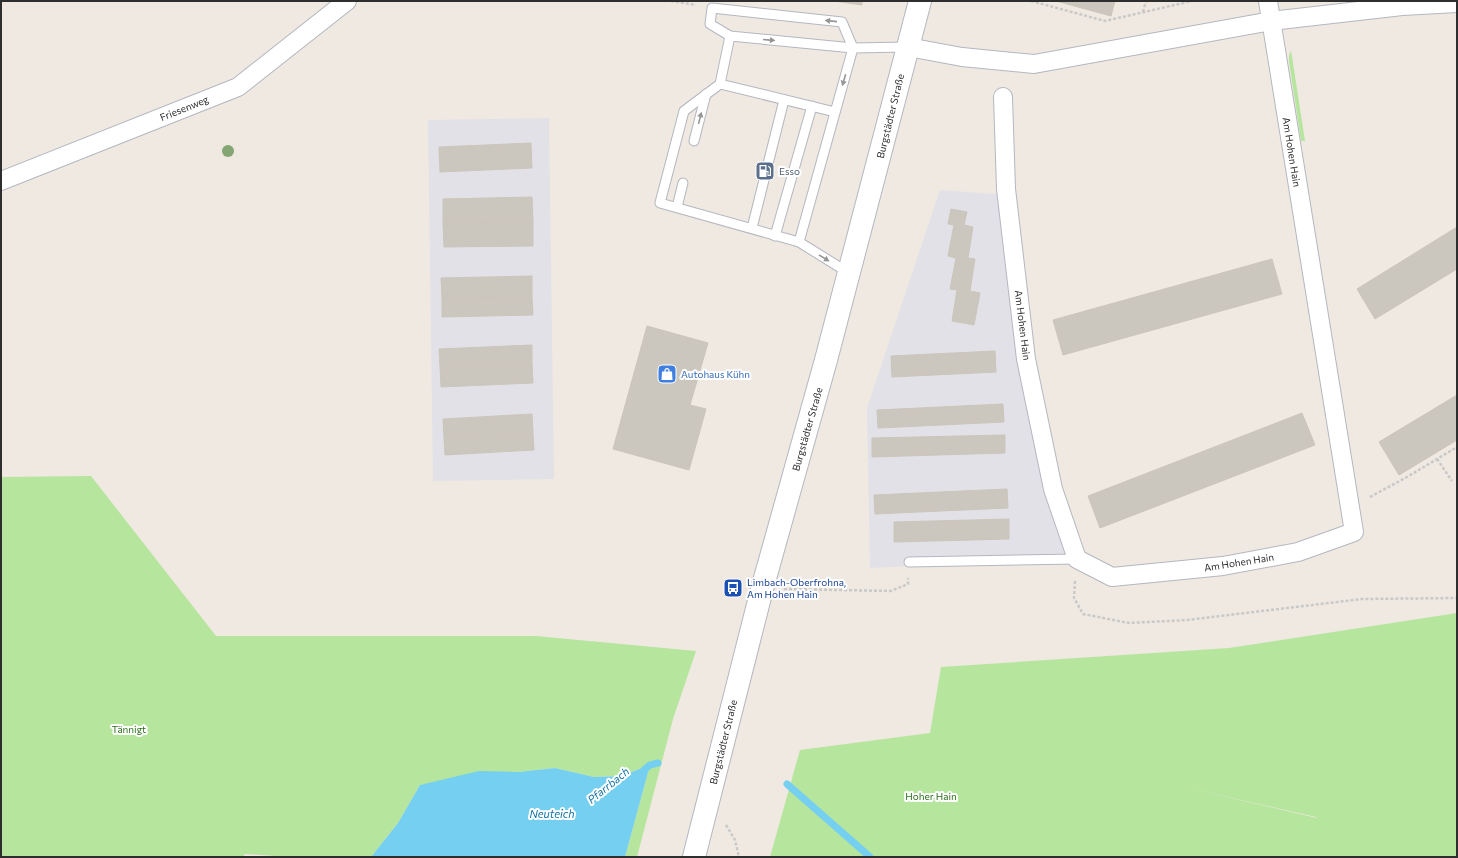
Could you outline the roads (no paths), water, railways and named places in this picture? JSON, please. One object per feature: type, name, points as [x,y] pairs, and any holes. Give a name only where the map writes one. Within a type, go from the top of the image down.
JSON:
[{"type":"main road","name":"Burgstädter Straße","points":[[694,857],[762,589],[850,273],[920,1]]},
{"type":"street","name":"Friesenweg","points":[[1,181],[238,87],[347,1]]},
{"type":"street","name":"Am Hohen Hain","points":[[1003,97],[1006,189],[1026,359],[1053,489],[1077,558],[1112,577],[1223,566],[1298,552],[1354,532],[1268,1]]},
{"type":"street","points":[[908,47],[962,56],[1034,64],[1271,21],[1402,6],[1457,3]]},
{"type":"lane","points":[[799,242],[853,48],[842,22],[712,8],[710,24],[730,36],[853,48],[908,47]]},
{"type":"lane","points":[[730,36],[720,84],[684,111],[660,203],[799,242],[850,273]]},
{"type":"lane","points":[[720,84],[835,112]]},
{"type":"lane","points":[[694,141],[706,94]]},
{"type":"lane","points":[[752,228],[784,100]]},
{"type":"lane","points":[[775,236],[812,106]]},
{"type":"lane","points":[[677,208],[683,183]]},
{"type":"lane","points":[[909,562],[1077,558]]},
{"type":"water","name":"Neuteich","points":[[650,765],[625,857],[371,857],[398,823],[420,785],[479,771],[518,772],[555,768],[594,777],[621,776]]},
{"type":"waterway","name":"Pfarrbach","points":[[644,770],[650,765],[658,763]]},
{"type":"waterway","name":"Pfarrbach","points":[[787,784],[870,857]]},
{"type":"place","name":"Esso","points":[[765,171]]},
{"type":"place","name":"Autohaus Kühn","points":[[667,374]]},
{"type":"place","name":"Limbach-Oberfrohna, Am Hohen Hain","points":[[733,588]]},
{"type":"park label","name":"Tännigt","points":[[129,729]]},
{"type":"park label","name":"Hoher Hain","points":[[931,796]]}]
